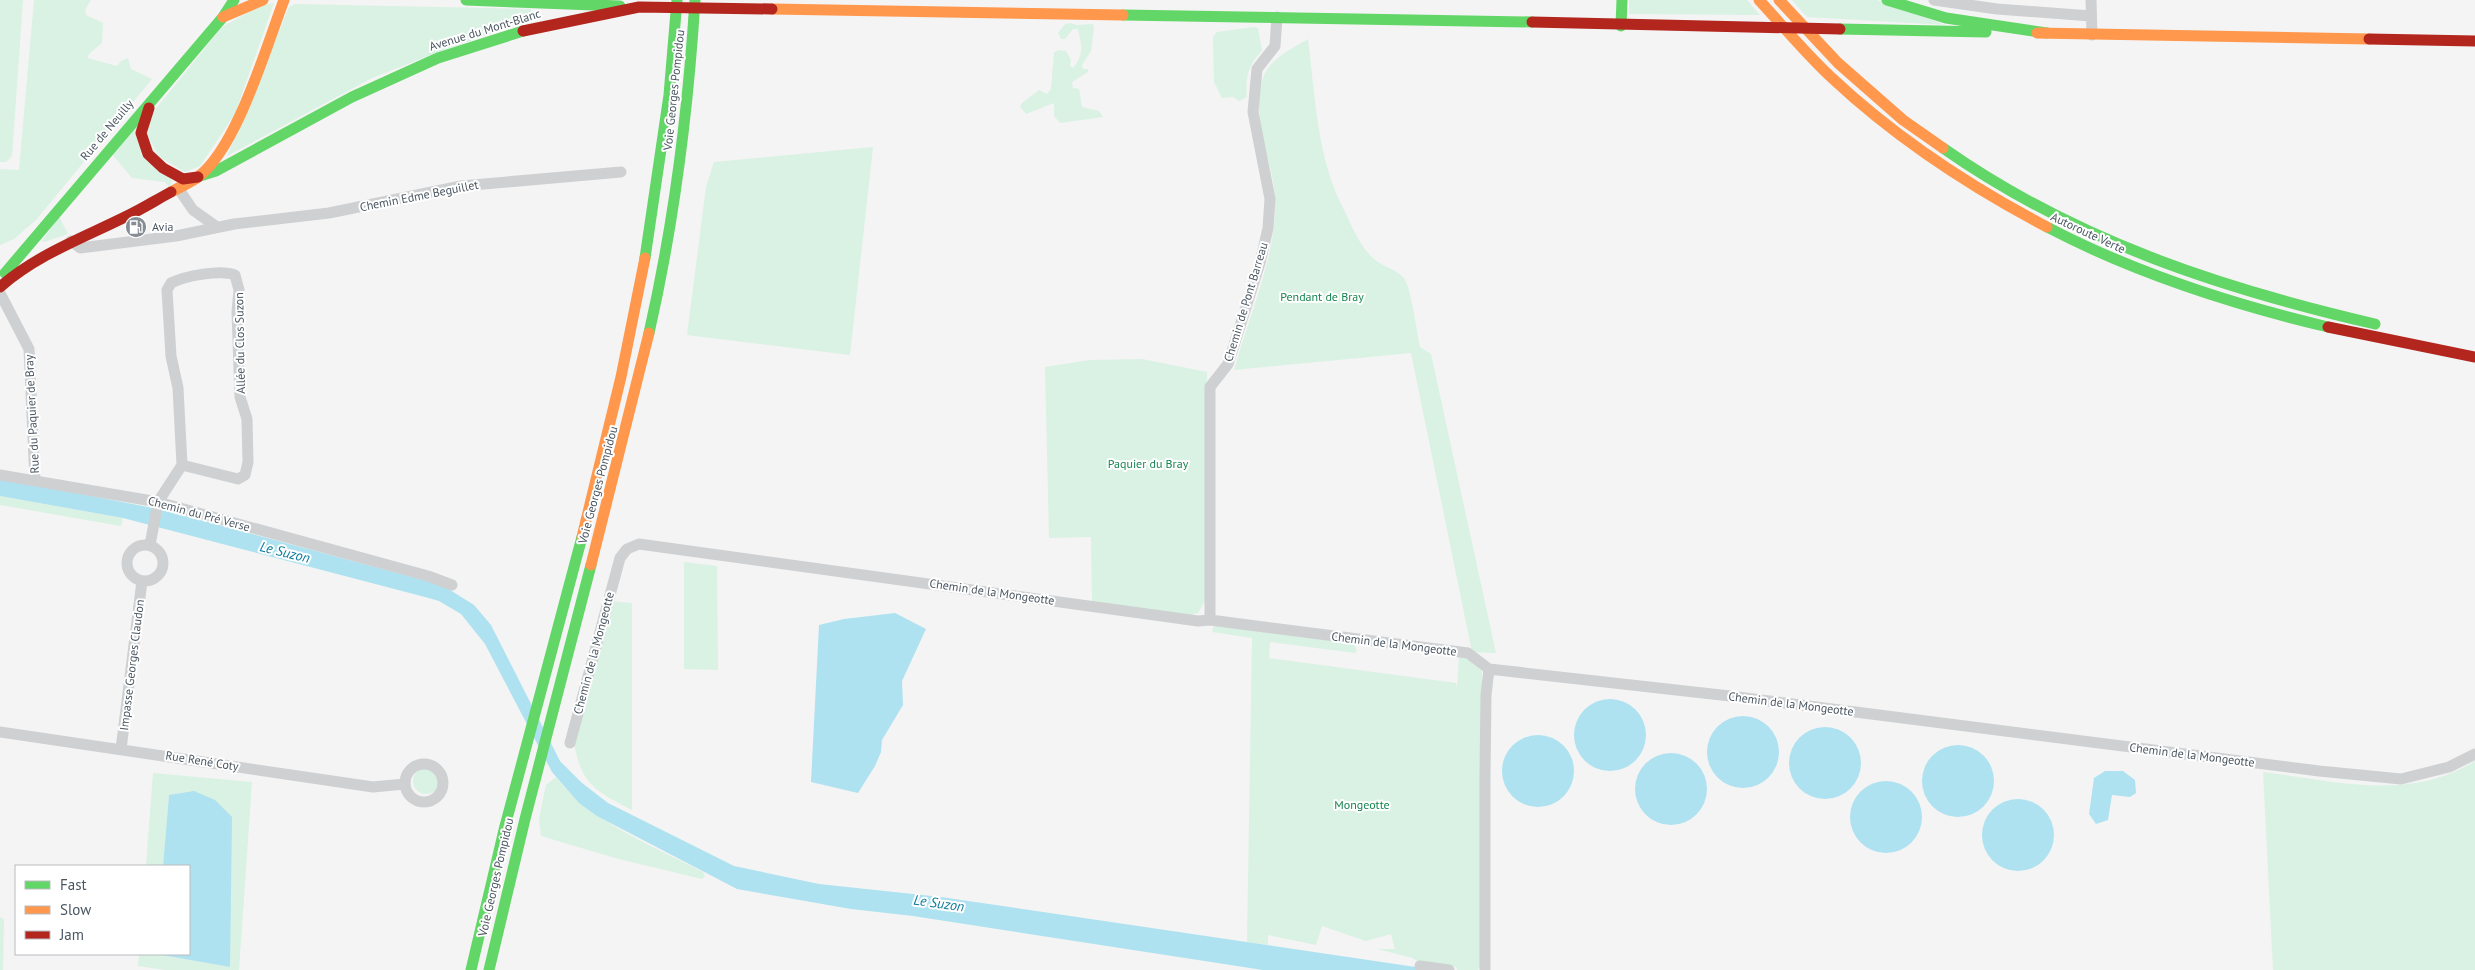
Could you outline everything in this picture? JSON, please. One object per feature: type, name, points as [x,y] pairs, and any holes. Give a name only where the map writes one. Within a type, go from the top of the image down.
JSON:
[{"type":"main road","name":"Rue de Neuilly","points":[[0,279],[223,17],[234,0]]},
{"type":"main road","name":"Rue de Neuilly","points":[[223,17],[263,0]]},
{"type":"main road","points":[[155,95],[141,133],[144,146],[156,163],[171,172],[184,179],[198,177],[214,161],[238,124],[284,0]]},
{"type":"main road","points":[[466,0],[639,7]]},
{"type":"main road","name":"Voie Georges Pompidou","points":[[489,970],[528,804],[619,460],[652,322],[672,218],[683,144],[695,0]]},
{"type":"main road","points":[[1621,26],[1622,0]]},
{"type":"main road","name":"Autoroute Verte","points":[[1759,0],[1822,68],[1896,133],[1939,165],[1984,194],[2044,228],[2146,274],[2275,316],[2352,334],[2475,357]]},
{"type":"main road","name":"Autoroute Verte","points":[[1779,0],[1832,56],[1900,116],[1986,178],[2053,215],[2102,239],[2224,285],[2278,301],[2387,327]]},
{"type":"main road","points":[[1887,0],[1912,11],[1947,20],[2047,33],[2475,41]]},
{"type":"main road","points":[[542,26],[545,2]]},
{"type":"main road","name":"Voie Georges Pompidou","points":[[471,970],[499,851],[602,458],[637,303],[664,140],[676,2]]},
{"type":"main road","name":"Avenue du Mont-Blanc","points":[[71,241],[127,216],[198,177],[216,170],[277,136],[393,77],[438,58],[542,26],[639,7],[1277,17],[1621,26],[2047,33]]},
{"type":"main road","points":[[0,265],[14,262],[71,241]]},
{"type":"main road","points":[[0,288],[22,268],[71,241]]},
{"type":"main road","points":[[0,271],[14,262]]},
{"type":"street","points":[[1934,0],[1997,9],[2092,16]]},
{"type":"street","points":[[2091,0],[2092,35]]},
{"type":"street","name":"Chemin de Pont Barreau","points":[[1210,620],[1209,395],[1210,387],[1216,377],[1228,364],[1260,263],[1268,228],[1270,199],[1265,164],[1253,112],[1257,69],[1275,46],[1277,17]]},
{"type":"street","name":"Chemin Edme Beguillet","points":[[71,241],[80,248],[176,236],[217,227],[330,213],[461,186],[621,172]]},
{"type":"street","points":[[178,188],[193,210],[217,227]]},
{"type":"street","name":"Allée du Clos Suzon","points":[[227,272],[235,275],[238,282],[236,312],[240,397],[247,418],[248,462],[245,475],[238,479],[182,465],[178,388],[170,356],[168,290],[171,283],[180,278],[227,272]]},
{"type":"street","name":"Rue du Paquier de Bray","points":[[0,293],[29,349],[35,482]]},
{"type":"street","points":[[150,545],[158,502],[182,465]]},
{"type":"street","name":"Chemin du Pré Verse","points":[[0,475],[158,502],[428,576],[452,586]]},
{"type":"street","name":"Chemin de la Mongeotte","points":[[570,743],[620,558],[627,549],[639,544],[1189,619],[1210,620],[1468,653],[1489,669],[1720,695],[2319,771],[2401,779],[2449,767],[2475,754]]},
{"type":"street","name":"Impasse Georges Claudon","points":[[150,545],[160,552],[163,558],[162,570],[154,579],[142,581],[131,576],[128,571],[127,559],[133,549],[138,546],[150,545]]},
{"type":"street","name":"Impasse Georges Claudon","points":[[121,749],[142,581]]},
{"type":"street","points":[[1485,970],[1486,695],[1489,669]]},
{"type":"street","name":"Rue René Coty","points":[[0,732],[373,787],[405,784]]},
{"type":"street","points":[[1420,966],[1449,970]]},
{"type":"green space","points":[[0,0],[23,0],[12,156],[6,162],[0,162]]},
{"type":"green space","points":[[34,0],[91,0],[85,10],[86,15],[103,23],[102,43],[87,58],[117,66],[121,61],[128,58],[131,69],[152,79],[36,220],[14,239],[0,245],[0,169],[19,170]]},
{"type":"green space","points":[[1629,0],[1747,0],[1760,15],[1629,14]]},
{"type":"green space","points":[[1792,0],[1877,0],[1946,25],[1807,17]]},
{"type":"green space","points":[[274,3],[235,114],[200,166],[185,172],[159,157],[146,132],[154,111],[222,27],[260,6]]},
{"type":"green space","points":[[295,4],[530,9],[535,14],[530,20],[441,51],[372,78],[227,156],[289,7]]},
{"type":"green space","points":[[1065,24],[1077,25],[1093,24],[1091,51],[1082,65],[1083,69],[1088,69],[1088,72],[1072,82],[1073,88],[1079,89],[1082,107],[1099,111],[1103,117],[1060,123],[1054,116],[1054,103],[1026,114],[1020,107],[1022,103],[1039,90],[1047,94],[1051,89],[1054,52],[1066,51],[1071,60],[1070,66],[1073,68],[1077,63],[1081,53],[1078,29],[1073,29],[1065,39],[1061,39],[1058,33]]},
{"type":"green space","points":[[1258,28],[1262,51],[1253,61],[1248,72],[1247,97],[1239,101],[1233,97],[1222,98],[1214,82],[1213,37],[1217,32]]},
{"type":"green space","name":"Pendant de Bray","points":[[1308,39],[1318,126],[1328,170],[1335,190],[1353,229],[1365,249],[1381,264],[1400,274],[1406,282],[1420,347],[1431,354],[1496,653],[1472,652],[1411,353],[1234,370],[1267,264],[1274,221],[1274,186],[1260,124],[1259,93],[1263,78],[1270,65]]},
{"type":"green space","points":[[138,123],[172,181],[169,188],[165,182],[132,178],[112,154]]},
{"type":"green space","points":[[873,147],[850,355],[687,335],[706,187],[714,162]]},
{"type":"green space","points":[[59,216],[68,234],[42,241]]},
{"type":"green space","name":"Paquier du Bray","points":[[1142,359],[1207,372],[1205,601],[1198,613],[1189,615],[1092,602],[1091,537],[1049,538],[1045,367],[1090,360]]},
{"type":"green space","points":[[0,496],[123,518],[121,526],[0,505]]},
{"type":"green space","points":[[684,562],[717,566],[718,670],[684,669]]},
{"type":"green space","points":[[611,601],[632,603],[632,810],[609,798],[592,785],[581,769],[574,743]]},
{"type":"green space","name":"Mongeotte","points":[[1214,625],[1354,644],[1357,651],[1355,653],[1270,642],[1269,658],[1456,683],[1457,688],[1459,656],[1471,660],[1482,671],[1482,965],[1478,970],[1457,970],[1456,967],[1418,962],[1413,958],[1377,949],[1395,949],[1391,934],[1366,941],[1322,926],[1316,945],[1268,935],[1268,945],[1247,942],[1252,638],[1212,632]]},
{"type":"green space","points":[[2475,761],[2475,970],[2273,970],[2263,772],[2344,783],[2398,785],[2450,774]]},
{"type":"green space","points":[[426,768],[435,772],[439,781],[435,790],[426,794],[417,790],[413,781],[417,772]]},
{"type":"green space","points":[[153,773],[252,782],[239,970],[165,970],[138,966],[139,955],[162,955],[230,967],[169,795],[163,865],[146,865]]},
{"type":"green space","points":[[556,777],[571,793],[605,820],[624,832],[703,872],[705,876],[702,879],[615,858],[541,836],[539,819],[546,785]]},
{"type":"green space","points":[[0,917],[4,919],[3,970],[0,970]]},
{"type":"water","name":"Le Suzon","points":[[0,478],[163,510],[442,585],[474,605],[491,625],[560,761],[582,783],[608,803],[734,866],[819,884],[941,897],[1436,970],[1263,970],[913,916],[851,909],[737,889],[597,816],[579,803],[552,772],[485,644],[461,614],[439,601],[123,518],[0,496]]},
{"type":"water","points":[[895,613],[926,629],[902,681],[903,705],[882,740],[881,752],[875,766],[858,793],[811,782],[819,625],[844,619]]},
{"type":"water","points":[[1610,699],[1624,702],[1636,709],[1643,721],[1646,735],[1643,749],[1636,761],[1624,768],[1610,771],[1596,768],[1584,761],[1577,749],[1574,735],[1577,721],[1584,709],[1596,702]]},
{"type":"water","points":[[1743,716],[1757,719],[1769,726],[1776,738],[1779,752],[1776,766],[1769,778],[1757,785],[1743,788],[1729,785],[1717,778],[1710,766],[1707,752],[1710,738],[1717,726],[1729,719]]},
{"type":"water","points":[[1825,727],[1839,730],[1851,737],[1858,749],[1861,763],[1858,777],[1851,789],[1839,796],[1825,799],[1811,796],[1799,789],[1792,777],[1789,763],[1792,749],[1799,737],[1811,730]]},
{"type":"water","points":[[1538,735],[1552,738],[1564,745],[1571,757],[1574,771],[1571,785],[1564,797],[1552,804],[1538,807],[1524,804],[1512,797],[1505,785],[1502,771],[1505,757],[1512,745],[1524,738]]},
{"type":"water","points":[[1958,745],[1972,748],[1984,755],[1991,767],[1994,781],[1991,795],[1984,807],[1972,814],[1958,817],[1944,814],[1932,807],[1925,795],[1922,781],[1925,767],[1932,755],[1944,748]]},
{"type":"water","points":[[1671,753],[1685,756],[1697,763],[1704,775],[1707,789],[1704,803],[1697,815],[1685,822],[1671,825],[1657,822],[1645,815],[1638,803],[1635,789],[1638,775],[1645,763],[1657,756]]},
{"type":"water","points":[[2105,771],[2123,771],[2135,780],[2136,793],[2130,797],[2112,795],[2108,820],[2096,824],[2089,814],[2094,778]]},
{"type":"water","points":[[1886,781],[1900,784],[1912,791],[1919,803],[1922,817],[1919,831],[1912,843],[1900,850],[1886,853],[1872,850],[1860,843],[1853,831],[1850,817],[1853,803],[1860,791],[1872,784]]},
{"type":"water","points":[[194,791],[215,800],[232,817],[230,967],[162,955],[190,955],[190,865],[163,865],[169,795]]},
{"type":"water","points":[[2018,799],[2032,802],[2044,809],[2051,821],[2054,835],[2051,849],[2044,861],[2032,868],[2018,871],[2004,868],[1992,861],[1985,849],[1982,835],[1985,821],[1992,809],[2004,802]]},
{"type":"traffic: fast","points":[[5,273],[223,17],[234,0]]},
{"type":"traffic: fast","points":[[466,0],[620,6]]},
{"type":"traffic: fast","points":[[645,258],[669,95],[677,0]]},
{"type":"traffic: fast","points":[[649,333],[666,250],[679,168],[695,0]]},
{"type":"traffic: fast","points":[[1621,26],[1622,0]]},
{"type":"traffic: fast","points":[[1887,0],[1946,18],[2047,33]]},
{"type":"traffic: fast","points":[[1123,15],[1532,22]]},
{"type":"traffic: fast","points":[[1840,29],[1986,32]]},
{"type":"traffic: fast","points":[[200,176],[216,171],[352,97],[438,58],[523,31]]},
{"type":"traffic: fast","points":[[1943,148],[1993,180],[2044,209],[2096,235],[2205,277],[2317,310],[2375,324]]},
{"type":"traffic: fast","points":[[2047,227],[2114,259],[2184,286],[2328,327]]},
{"type":"traffic: fast","points":[[471,970],[504,830],[582,537]]},
{"type":"traffic: fast","points":[[489,970],[525,819],[591,565]]},
{"type":"traffic: slow","points":[[223,17],[263,0]]},
{"type":"traffic: slow","points":[[171,192],[198,177],[212,163],[225,144],[238,121],[249,95],[284,0]]},
{"type":"traffic: slow","points":[[1759,0],[1822,69],[1882,121],[1934,160],[1962,178],[2047,227]]},
{"type":"traffic: slow","points":[[1779,0],[1838,63],[1903,120],[1943,148]]},
{"type":"traffic: slow","points":[[772,9],[1123,15]]},
{"type":"traffic: slow","points":[[2037,33],[2369,39]]},
{"type":"traffic: slow","points":[[582,537],[621,377],[645,258]]},
{"type":"traffic: slow","points":[[591,565],[649,333]]},
{"type":"traffic: jam","points":[[523,31],[639,7],[772,9]]},
{"type":"traffic: jam","points":[[1532,22],[1840,29]]},
{"type":"traffic: jam","points":[[2369,39],[2475,41]]},
{"type":"traffic: jam","points":[[149,108],[141,133],[148,154],[163,168],[183,179],[198,177]]},
{"type":"traffic: jam","points":[[0,287],[45,256],[133,213],[171,192]]},
{"type":"traffic: jam","points":[[2328,327],[2475,357]]},
{"type":"place","name":"Avia","points":[[136,227]]}]
